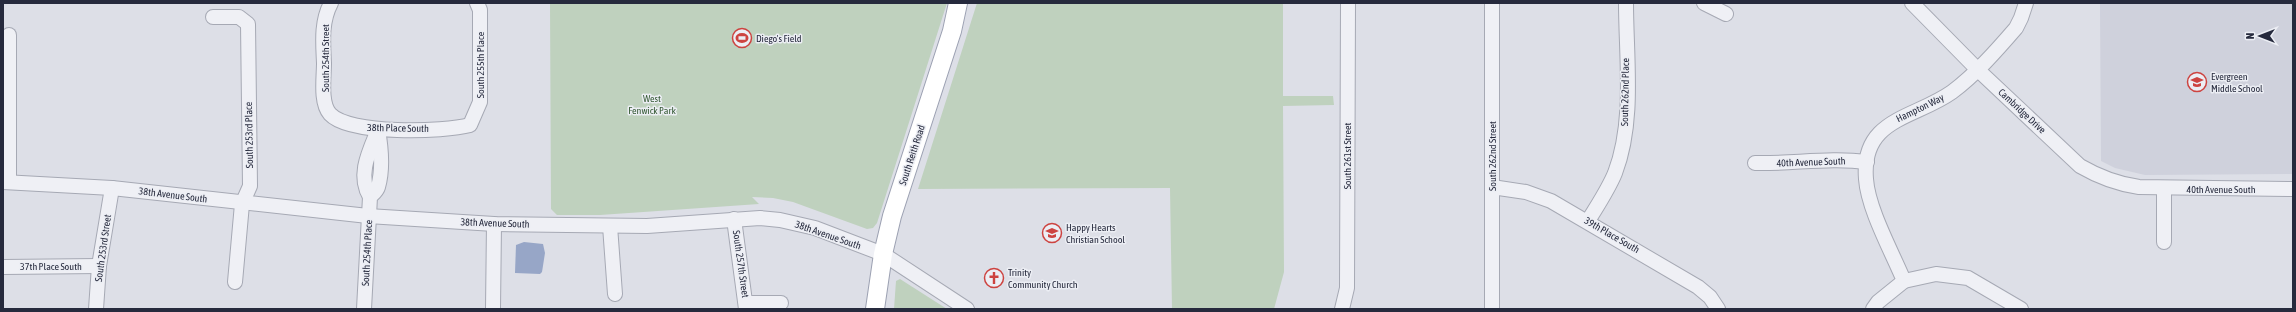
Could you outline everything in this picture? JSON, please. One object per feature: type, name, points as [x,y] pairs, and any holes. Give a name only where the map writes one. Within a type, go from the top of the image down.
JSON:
[{"type":"main road","name":"South Reith Road","points":[[875,309],[883,254],[892,216],[952,31],[958,3]]},
{"type":"street","name":"South 254th Street","points":[[329,113],[325,99],[323,27],[325,14],[331,3]]},
{"type":"street","name":"South 255th Place","points":[[470,125],[480,102],[480,10],[477,3]]},
{"type":"street","name":"South 261st Street","points":[[1342,309],[1347,288],[1348,3]]},
{"type":"street","name":"South 262nd Street","points":[[1492,3],[1492,309]]},
{"type":"street","name":"South 262nd Place","points":[[1588,221],[1614,174],[1625,132],[1627,101],[1626,3]]},
{"type":"street","points":[[1704,3],[1726,14]]},
{"type":"street","name":"Cambridge Drive","points":[[1912,3],[1977,69],[2080,166],[2093,174],[2122,184],[2149,188]]},
{"type":"street","name":"Hampton Way","points":[[1904,280],[1870,197],[1866,179],[1868,152],[1875,136],[1884,127],[1901,116],[1940,99],[1966,81],[2016,28],[2026,3]]},
{"type":"street","name":"South 253rd Place","points":[[213,17],[238,17],[248,24],[250,186],[242,204],[235,282]]},
{"type":"street","points":[[6,182],[9,35]]},
{"type":"street","name":"38th Place South","points":[[329,113],[341,121],[378,130],[458,128],[470,125]]},
{"type":"street","name":"South 254th Place","points":[[364,309],[370,197],[378,188],[381,147],[378,130]]},
{"type":"street","name":"40th Avenue South","points":[[1755,163],[1785,164],[1818,160],[1867,162]]},
{"type":"street","name":"38th Avenue South","points":[[6,182],[112,188],[242,204],[368,216],[494,224],[610,226],[734,219],[780,220],[815,228],[883,254],[967,309]]},
{"type":"street","name":"39th Place South","points":[[1492,186],[1536,195],[1588,221],[1698,287],[1710,297],[1718,309]]},
{"type":"street","name":"South 253rd Street","points":[[96,309],[99,266],[112,188]]},
{"type":"street","name":"40th Avenue South","points":[[2149,188],[2293,189]]},
{"type":"street","points":[[2164,188],[2164,242]]},
{"type":"street","name":"South 257th Street","points":[[734,219],[746,306]]},
{"type":"street","points":[[493,309],[494,224]]},
{"type":"street","points":[[610,226],[615,294]]},
{"type":"street","name":"37th Place South","points":[[3,267],[99,266]]},
{"type":"street","points":[[1873,309],[1878,302],[1904,280],[1936,274],[1962,277],[2021,309]]},
{"type":"street","points":[[746,306],[781,303]]},
{"type":"shaded area","name":"Evergreen Middle School","points":[[2100,3],[2293,3],[2293,174],[2145,175],[2115,168],[2101,161]]},
{"type":"green space","name":"West Fenwick Park","points":[[550,3],[947,3],[877,223],[873,228],[867,229],[793,202],[773,198],[752,197],[759,204],[600,215],[557,215],[551,209]]},
{"type":"green space","points":[[977,3],[1283,3],[1283,96],[1333,96],[1334,105],[1283,106],[1284,272],[1274,309],[1172,309],[1170,188],[918,189]]},
{"type":"green space","points":[[900,279],[947,309],[894,309],[896,281]]},
{"type":"water","points":[[524,242],[543,244],[545,253],[542,272],[540,274],[515,273],[516,245]]},
{"type":"place","name":"Diego's Field","points":[[742,38]]},
{"type":"place","name":"Evergreen Middle School","points":[[2197,82]]},
{"type":"place","name":"Happy Hearts Christian School","points":[[1052,233]]},
{"type":"place","name":"Trinity Community Church","points":[[994,278]]}]
